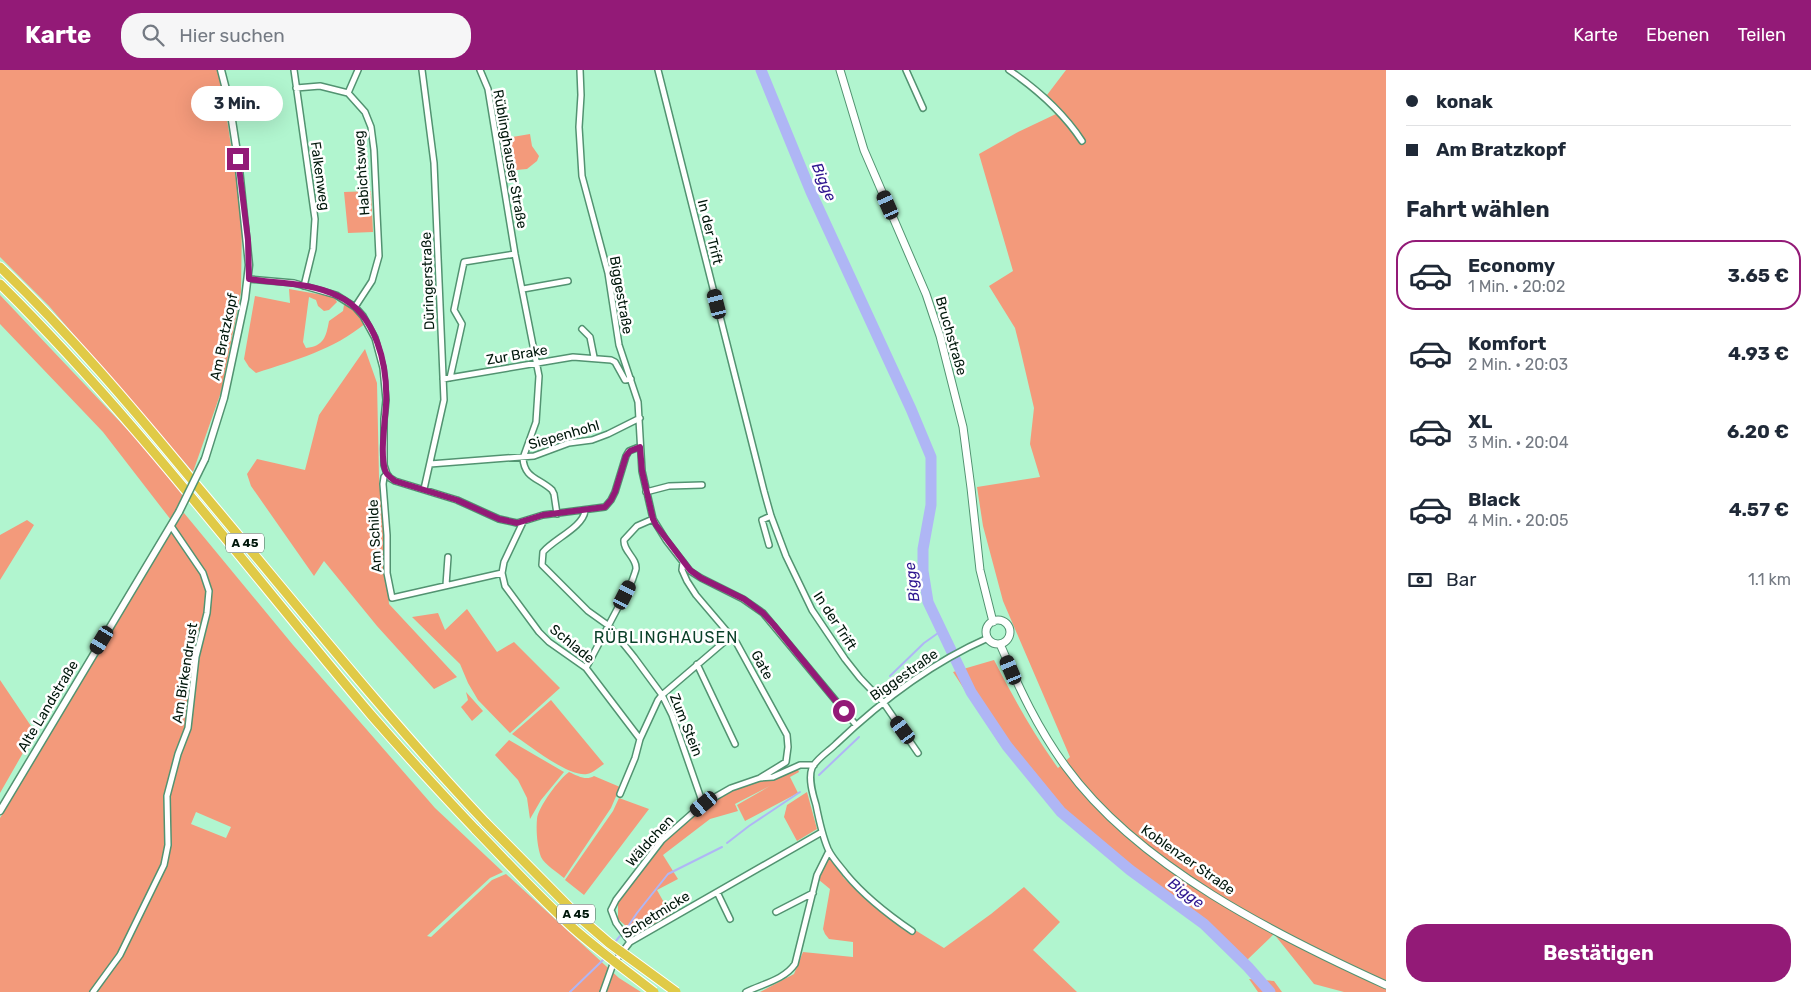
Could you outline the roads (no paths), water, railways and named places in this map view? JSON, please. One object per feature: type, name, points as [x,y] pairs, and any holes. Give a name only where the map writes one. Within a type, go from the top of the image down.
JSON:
[{"type":"highway","name":"A 45","points":[[0,267],[82,352],[152,432],[384,711],[438,772],[579,917],[609,943],[676,992]]},
{"type":"highway","name":"A 45","points":[[0,284],[75,363],[143,440],[373,717],[476,830],[534,891],[573,928],[654,992]]},
{"type":"main road","name":"Bruchstraße","points":[[840,70],[864,150],[926,294],[940,336],[963,427],[972,488],[980,570],[993,622]]},
{"type":"main road","points":[[993,622],[1003,622],[1009,628],[1010,635],[1008,639],[1000,644],[993,643],[988,638],[987,629],[993,622]]},
{"type":"main road","name":"Koblenzer Straße","points":[[1000,644],[1025,700],[1046,737],[1087,793],[1126,832],[1168,865],[1240,911],[1386,985]]},
{"type":"street","name":"Am Bratzkopf","points":[[179,512],[205,460],[224,398],[249,279],[248,240],[238,159],[229,101],[221,70]]},
{"type":"street","name":"Falkenweg","points":[[294,70],[315,219],[313,249],[304,286]]},
{"type":"street","points":[[296,88],[320,86],[335,88],[348,93],[358,70]]},
{"type":"street","name":"Düringerstraße","points":[[422,70],[434,163],[444,400],[424,489]]},
{"type":"street","name":"Rüblinghauser Straße","points":[[480,70],[488,89],[515,254],[539,376],[536,422],[523,458]]},
{"type":"street","name":"Biggestraße","points":[[580,70],[581,95],[578,127],[582,176],[608,273],[618,345],[638,402],[640,447],[646,492],[656,525],[683,562],[701,578],[744,599],[763,613],[856,726],[883,702],[940,662],[988,638]]},
{"type":"street","name":"In der Trift","points":[[658,70],[771,516],[794,574],[812,610],[845,659],[883,702],[918,753]]},
{"type":"street","points":[[906,70],[923,108]]},
{"type":"street","points":[[1009,70],[1038,91],[1059,111],[1072,125],[1082,141]]},
{"type":"street","name":"Habichtsweg","points":[[348,93],[365,112],[372,135],[379,256],[372,281],[355,307]]},
{"type":"street","name":"Düringerstraße","points":[[450,378],[462,324],[454,310],[464,262],[515,254]]},
{"type":"street","points":[[249,279],[304,286],[336,295],[355,307]]},
{"type":"street","points":[[523,289],[568,281]]},
{"type":"street","name":"Am Schilde","points":[[355,307],[370,328],[379,348],[383,368],[386,400],[384,465],[387,474],[384,477],[383,484],[387,535],[387,573],[392,598],[446,585]]},
{"type":"street","points":[[582,329],[590,337],[594,357]]},
{"type":"street","name":"Zur Brake","points":[[443,379],[573,357],[594,357],[613,361],[625,380],[631,379]]},
{"type":"street","name":"Siepenhohl","points":[[430,464],[523,458],[541,454],[568,443],[592,440],[640,418]]},
{"type":"street","points":[[387,474],[395,481],[457,500],[507,522],[522,522],[543,515],[605,507],[611,500],[619,481],[626,456],[630,451],[640,447]]},
{"type":"street","points":[[523,458],[526,472],[548,486],[554,494],[557,514]]},
{"type":"street","points":[[646,492],[669,486],[702,485]]},
{"type":"street","name":"Zum Stein","points":[[586,510],[584,518],[578,524],[556,539],[542,552],[542,565],[588,611],[609,626],[662,695],[672,714],[704,804]]},
{"type":"street","name":"Alte Landstraße","points":[[0,811],[179,512]]},
{"type":"street","name":"In der Trift","points":[[769,545],[762,520],[771,516]]},
{"type":"street","points":[[586,668],[632,581],[636,568],[634,560],[625,547],[624,540],[637,526],[653,519]]},
{"type":"street","points":[[448,557],[446,585],[502,573],[504,562],[522,522]]},
{"type":"street","name":"Am Birkendrust","points":[[93,992],[120,955],[164,865],[168,845],[166,796],[178,754],[188,728],[196,657],[207,614],[209,591],[203,573],[171,526]]},
{"type":"street","name":"Gate","points":[[683,562],[682,570],[687,581],[696,595],[736,642],[787,735],[786,762],[760,778]]},
{"type":"street","name":"Schlade","points":[[502,573],[504,586],[539,632],[549,642],[586,668],[640,738]]},
{"type":"street","points":[[620,794],[635,758],[640,738],[658,700],[731,636]]},
{"type":"street","points":[[697,664],[735,744]]},
{"type":"street","points":[[856,726],[814,765],[810,776],[822,832],[829,851],[864,894],[912,931]]},
{"type":"street","name":"Wäldchen","points":[[630,942],[616,923],[611,910],[616,900],[662,840],[704,804],[731,788],[760,778],[773,777],[800,765],[814,765]]},
{"type":"street","name":"Schetmicke","points":[[602,992],[613,964],[630,942],[822,832]]},
{"type":"street","points":[[746,992],[784,976],[795,964],[818,875],[829,851]]},
{"type":"street","points":[[717,892],[730,919]]},
{"type":"street","points":[[776,912],[813,893]]},
{"type":"waterway","name":"Bigge","points":[[761,70],[811,192],[911,409],[931,457],[931,505],[923,549],[923,571],[928,602],[971,692],[1007,746],[1061,812],[1130,870],[1204,924],[1248,967],[1270,992]]},
{"type":"waterway","name":"Schetmicke","points":[[890,676],[924,643],[941,631]]},
{"type":"waterway","name":"Schetmicke","points":[[819,775],[859,737]]},
{"type":"waterway","name":"Schetmicke","points":[[727,843],[800,792]]},
{"type":"waterway","name":"Schetmicke","points":[[625,931],[668,874],[722,847]]},
{"type":"waterway","name":"Schetmicke","points":[[615,942],[620,936]]},
{"type":"waterway","name":"Schetmicke","points":[[570,992],[604,959]]},
{"type":"district","name":"RÜBLINGHAUSEN","points":[[666,637]]}]
